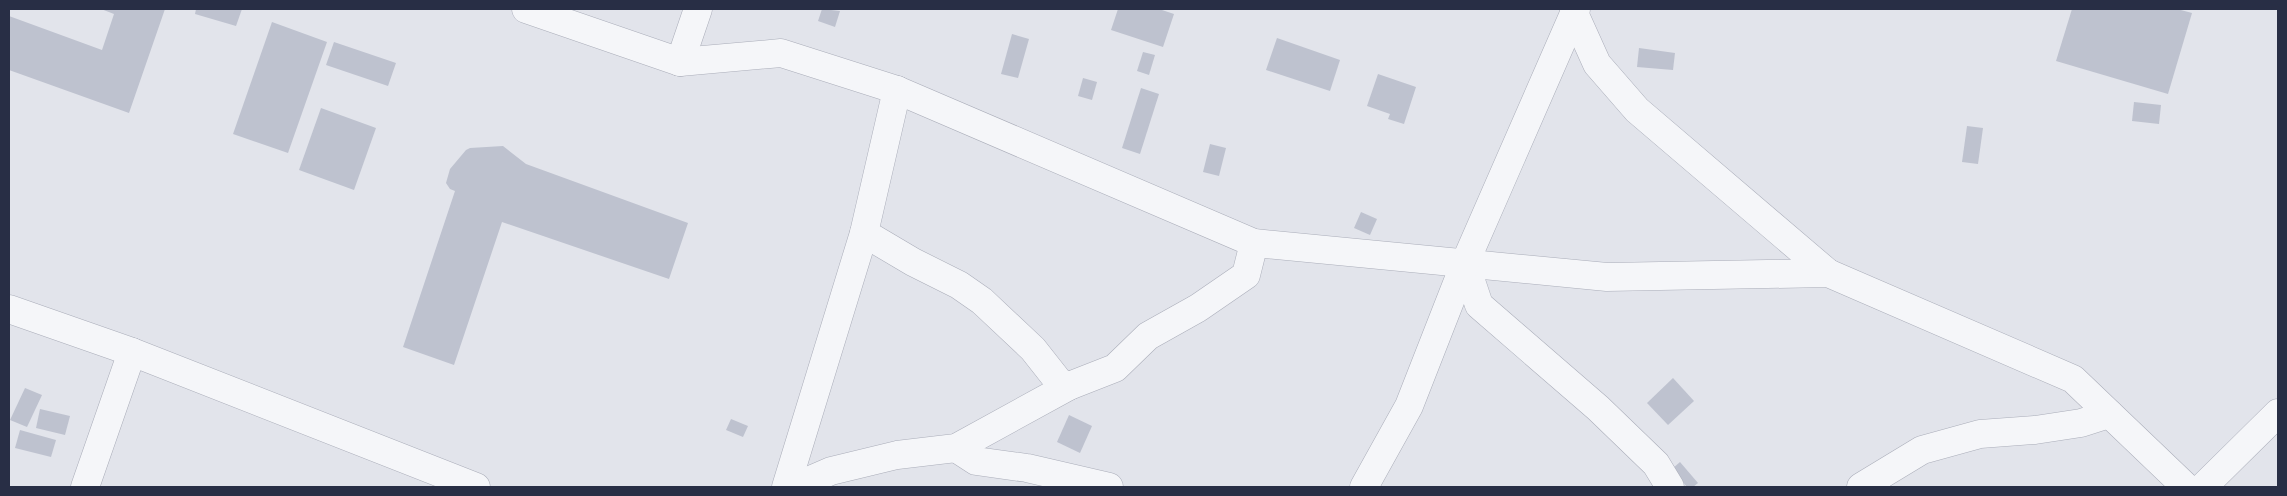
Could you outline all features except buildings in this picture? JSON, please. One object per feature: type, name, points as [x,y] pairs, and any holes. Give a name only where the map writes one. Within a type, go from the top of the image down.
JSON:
[{"type":"street","points":[[526,9],[680,62],[781,53],[897,90],[1254,243],[1607,277],[1828,273]]},
{"type":"street","points":[[680,62],[698,9]]},
{"type":"street","points":[[1364,487],[1409,406],[1465,263],[1575,11]]},
{"type":"street","points":[[1575,11],[1597,64],[1637,110],[1828,273],[2073,379],[2186,487]]},
{"type":"street","points":[[786,487],[864,233],[897,90]]},
{"type":"street","points":[[864,233],[913,262],[959,285],[982,301],[1033,349],[1059,382],[1069,386]]},
{"type":"street","points":[[794,487],[831,470],[868,461],[897,455],[956,448],[1069,386],[1115,368],[1148,336],[1198,308],[1246,275],[1254,243]]},
{"type":"street","points":[[1465,263],[1479,305],[1598,408],[1656,464],[1670,487]]},
{"type":"street","points":[[9,309],[132,352],[476,487]]},
{"type":"street","points":[[85,487],[132,352]]},
{"type":"street","points":[[1861,487],[1922,450],[1980,434],[2035,430],[2072,424],[2109,414]]},
{"type":"street","points":[[2203,487],[2268,435],[2278,414]]},
{"type":"street","points":[[956,448],[976,461],[1027,468],[1109,487]]}]
